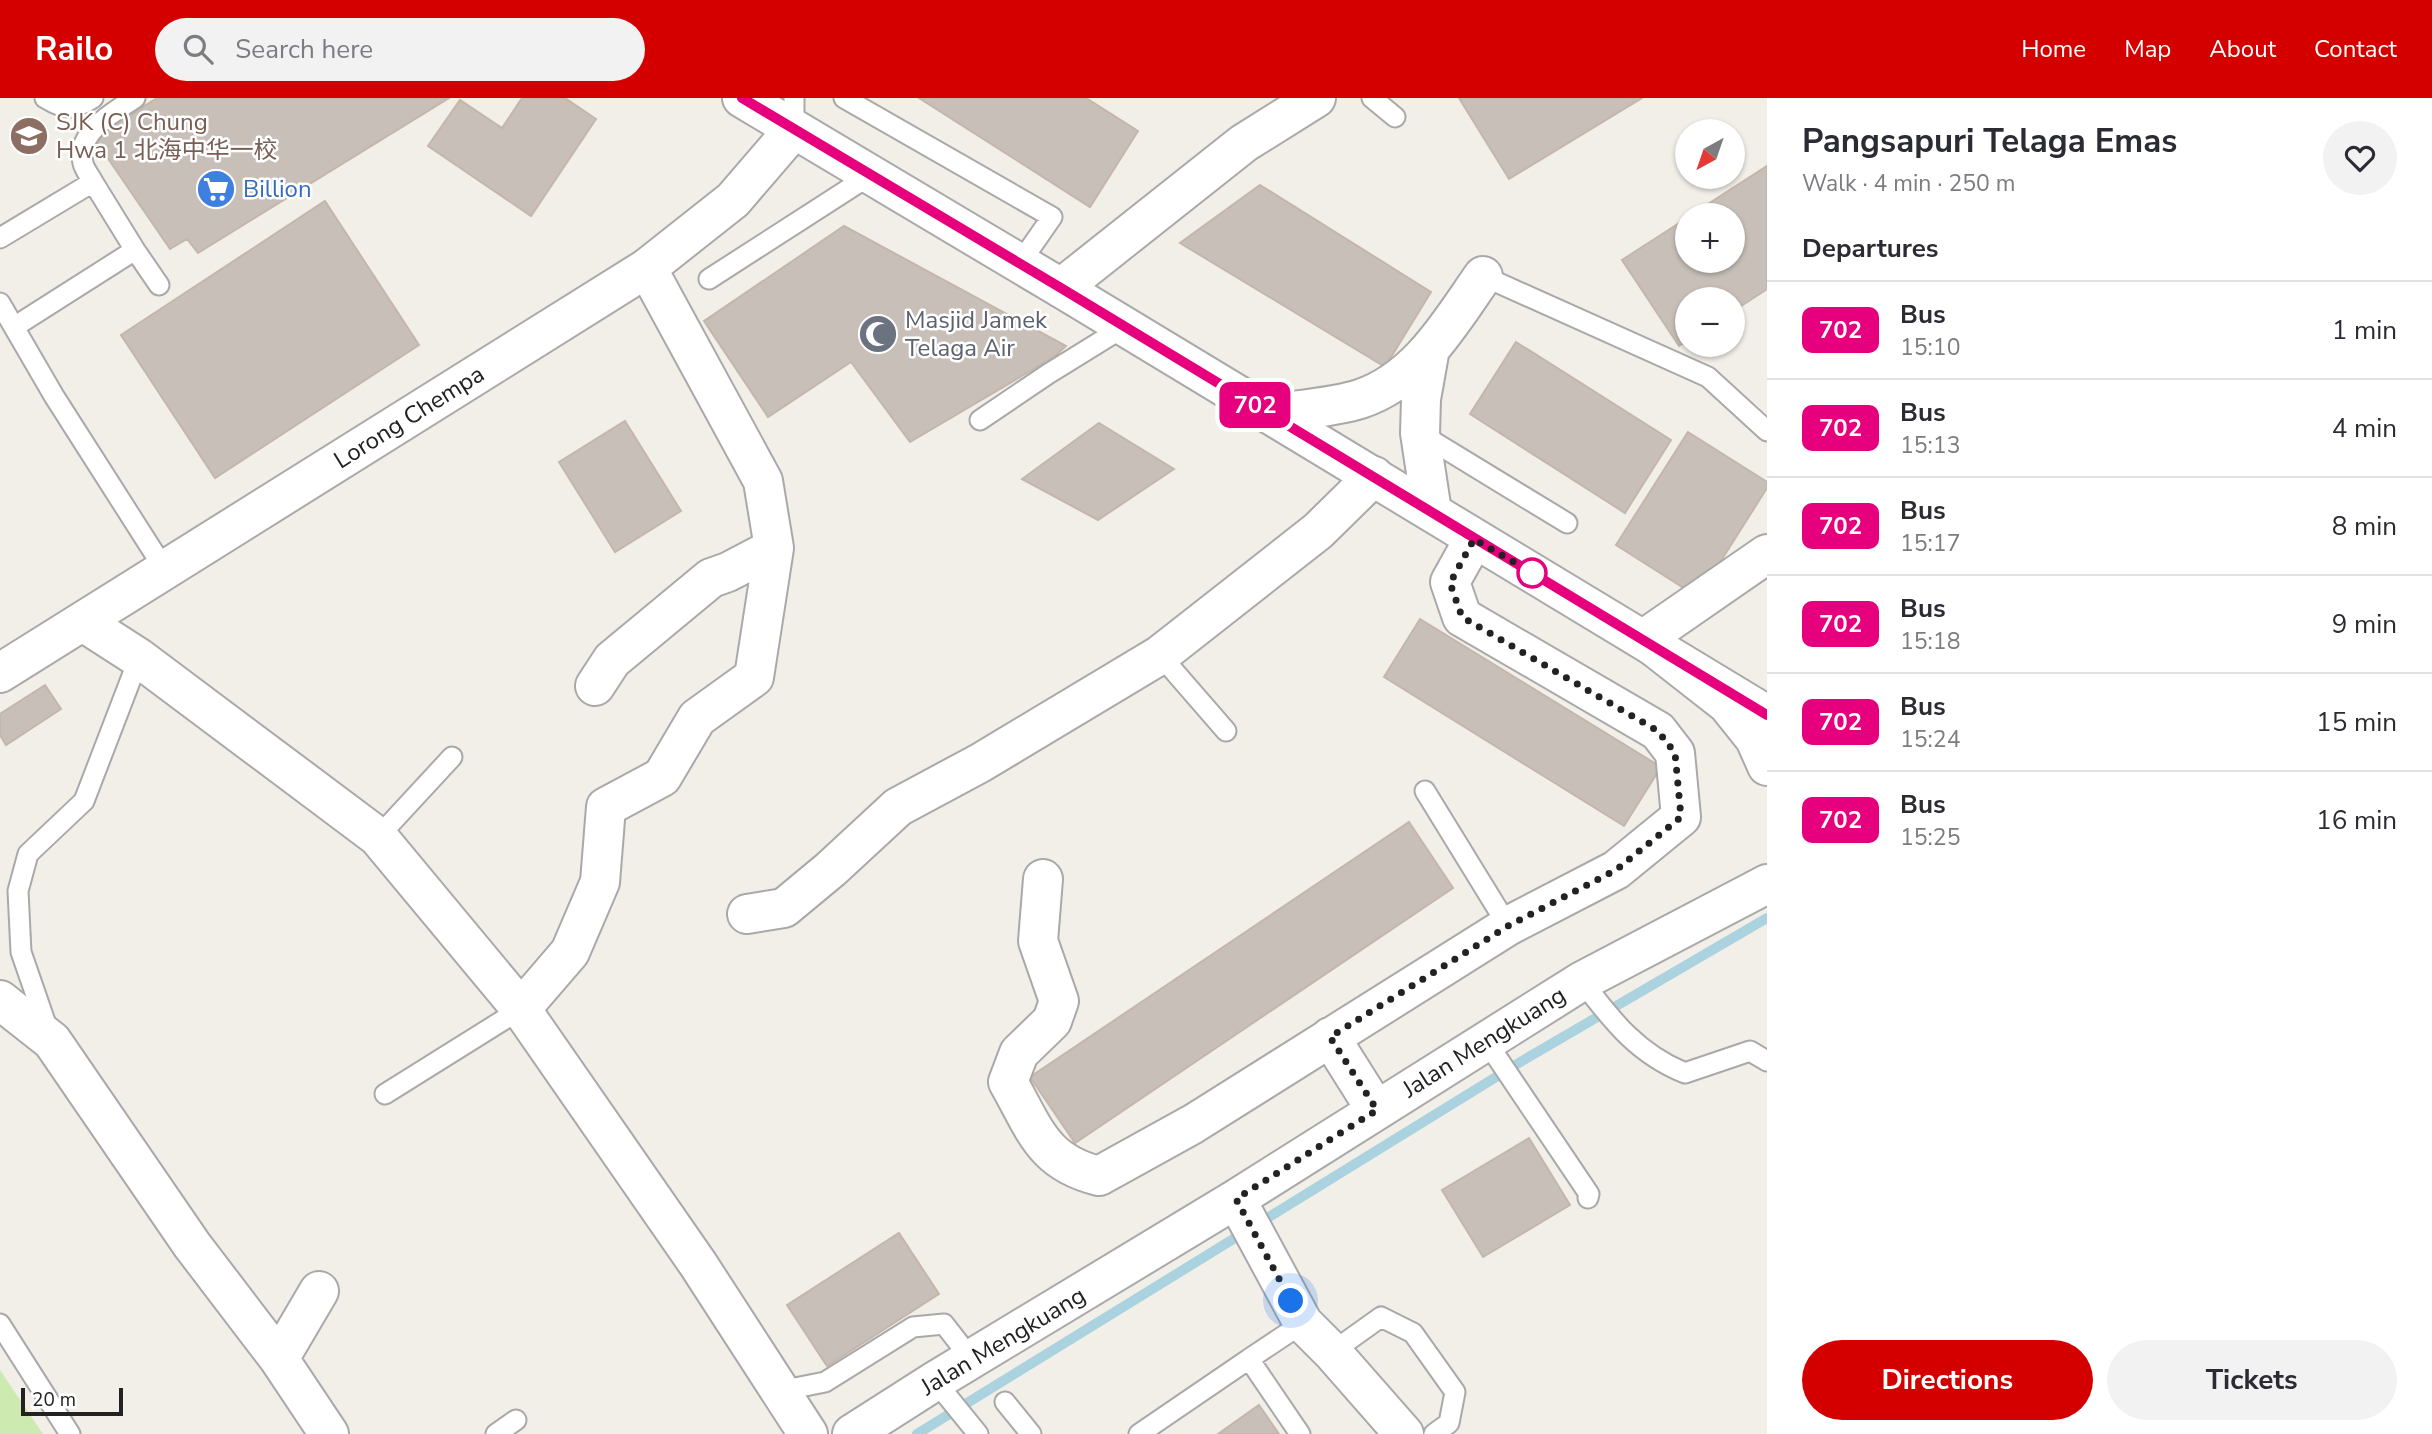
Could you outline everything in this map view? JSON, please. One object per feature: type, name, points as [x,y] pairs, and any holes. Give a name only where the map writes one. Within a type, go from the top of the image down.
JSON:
[{"type":"street","points":[[742,98],[794,113],[872,174],[1767,715]]},
{"type":"street","points":[[1061,288],[1244,143],[1316,98]]},
{"type":"street","name":"Lorong Chempa","points":[[0,674],[647,268],[733,200],[794,113]]},
{"type":"street","points":[[521,1009],[570,952],[595,894],[600,882],[606,807],[662,778],[697,718],[754,677],[774,548],[763,481],[647,268]]},
{"type":"street","points":[[1270,414],[1360,400],[1387,387],[1429,354],[1483,276]]},
{"type":"street","points":[[1429,354],[1421,399],[1420,433],[1432,512]]},
{"type":"street","points":[[747,914],[784,908],[898,807],[981,764],[1160,655],[1318,531],[1374,476]]},
{"type":"street","points":[[1043,879],[1038,941],[1059,1001],[1052,1021],[1019,1053],[1007,1082],[1048,1152],[1076,1171],[1099,1176],[1193,1124],[1508,926],[1616,870],[1681,817],[1675,753],[1658,731],[1462,617],[1450,583],[1474,539]]},
{"type":"street","points":[[595,686],[612,660],[710,578],[774,548]]},
{"type":"street","points":[[1644,639],[1767,554]]},
{"type":"street","points":[[83,622],[139,658],[378,837],[521,1009],[698,1264],[808,1434]]},
{"type":"street","points":[[1644,639],[1727,704],[1755,739],[1767,766]]},
{"type":"street","name":"Jalan Mengkuang","points":[[852,1434],[941,1388],[972,1360],[1246,1218],[1377,1110],[1492,1049],[1764,881]]},
{"type":"street","points":[[0,999],[52,1041],[192,1245],[279,1359],[329,1434]]},
{"type":"street","points":[[1330,1037],[1377,1110]]},
{"type":"street","points":[[1246,1218],[1303,1323],[1404,1434]]},
{"type":"street","points":[[279,1359],[319,1291]]},
{"type":"lane","points":[[45,98],[57,106],[76,108],[93,98]]},
{"type":"lane","points":[[135,98],[103,119],[86,139],[82,161],[159,285]]},
{"type":"lane","points":[[844,98],[1052,217],[1020,263]]},
{"type":"lane","points":[[1371,98],[1395,117]]},
{"type":"lane","points":[[709,279],[872,174]]},
{"type":"lane","points":[[0,238],[93,182]]},
{"type":"lane","points":[[14,327],[135,250]]},
{"type":"lane","points":[[1483,276],[1708,377],[1767,431]]},
{"type":"lane","points":[[0,303],[54,396],[165,570]]},
{"type":"lane","points":[[980,421],[1048,374],[1124,327]]},
{"type":"lane","points":[[1420,433],[1566,523]]},
{"type":"lane","points":[[1160,655],[1226,731]]},
{"type":"lane","points":[[52,1041],[21,952],[18,891],[29,854],[84,801],[139,658]]},
{"type":"lane","points":[[378,837],[452,757]]},
{"type":"lane","points":[[1425,791],[1508,926]]},
{"type":"lane","points":[[1589,990],[1615,1025],[1662,1064],[1685,1073],[1750,1051],[1767,1061]]},
{"type":"lane","points":[[385,1094],[521,1009]]},
{"type":"lane","points":[[1492,1049],[1589,1194],[1588,1198]]},
{"type":"lane","points":[[1332,1352],[1381,1317],[1413,1333],[1455,1392],[1449,1423],[1434,1434]]},
{"type":"lane","points":[[1139,1434],[1303,1323]]},
{"type":"lane","points":[[0,1324],[70,1434]]},
{"type":"lane","points":[[780,1391],[825,1382],[913,1327],[944,1324],[972,1360]]},
{"type":"lane","points":[[1249,1359],[1300,1434]]},
{"type":"lane","points":[[941,1388],[973,1428]]},
{"type":"lane","points":[[1005,1402],[1031,1434]]},
{"type":"lane","points":[[496,1434],[516,1420]]},
{"type":"green space","points":[[0,1370],[43,1434],[0,1434]]},
{"type":"building","name":"Billion","points":[[157,98],[449,98],[198,253],[187,239],[170,249],[94,138]]},
{"type":"building","points":[[522,98],[565,98],[596,119],[531,216],[428,146],[460,100],[502,128]]},
{"type":"building","points":[[919,98],[1086,98],[1138,131],[1090,207]]},
{"type":"building","points":[[1459,98],[1642,98],[1509,179]]},
{"type":"building","points":[[1767,166],[1767,289],[1745,303],[1745,287],[1675,287],[1675,340],[1622,260],[1675,226],[1675,273],[1745,273],[1745,203],[1710,203],[1731,189],[1745,189],[1745,180]]},
{"type":"building","points":[[1260,185],[1431,292],[1385,367],[1180,243]]},
{"type":"building","points":[[325,201],[419,345],[215,478],[121,335]]},
{"type":"building","name":"Masjid Jamek Telaga Air","points":[[844,226],[1066,346],[1054,357],[910,442],[851,362],[768,417],[704,321]]},
{"type":"building","points":[[1516,342],[1671,440],[1625,513],[1470,414]]},
{"type":"building","points":[[625,421],[681,511],[615,552],[559,462]]},
{"type":"building","points":[[1099,423],[1174,469],[1098,520],[1022,479]]},
{"type":"building","points":[[1688,432],[1767,482],[1767,488],[1698,597],[1616,545]]},
{"type":"building","points":[[1420,619],[1661,767],[1624,826],[1384,677]]},
{"type":"building","points":[[45,685],[61,709],[6,745],[0,735],[0,714]]},
{"type":"building","points":[[1409,822],[1453,888],[1075,1143],[1030,1077]]},
{"type":"building","points":[[1529,1138],[1570,1205],[1483,1257],[1442,1190]]},
{"type":"building","points":[[899,1233],[939,1294],[827,1366],[787,1305]]},
{"type":"building","points":[[1259,1405],[1279,1434],[1218,1434]]},
{"type":"waterway","points":[[917,1434],[1522,1061],[1767,918]]},
{"type":"bus line","name":"702","points":[[742,98],[1767,715]]},
{"type":"place","name":"SJK (C) Chung Hwa 1 北海中华一校","points":[[29,136]]},
{"type":"place","name":"Billion","points":[[216,189]]},
{"type":"place","name":"Masjid Jamek Telaga Air","points":[[878,334]]},
{"type":"route","points":[[1291,1301],[1236,1199],[1377,1110],[1330,1037],[1508,926],[1616,870],[1681,817],[1675,753],[1658,731],[1462,617],[1450,583],[1474,539],[1538,576],[1532,573]]}]
